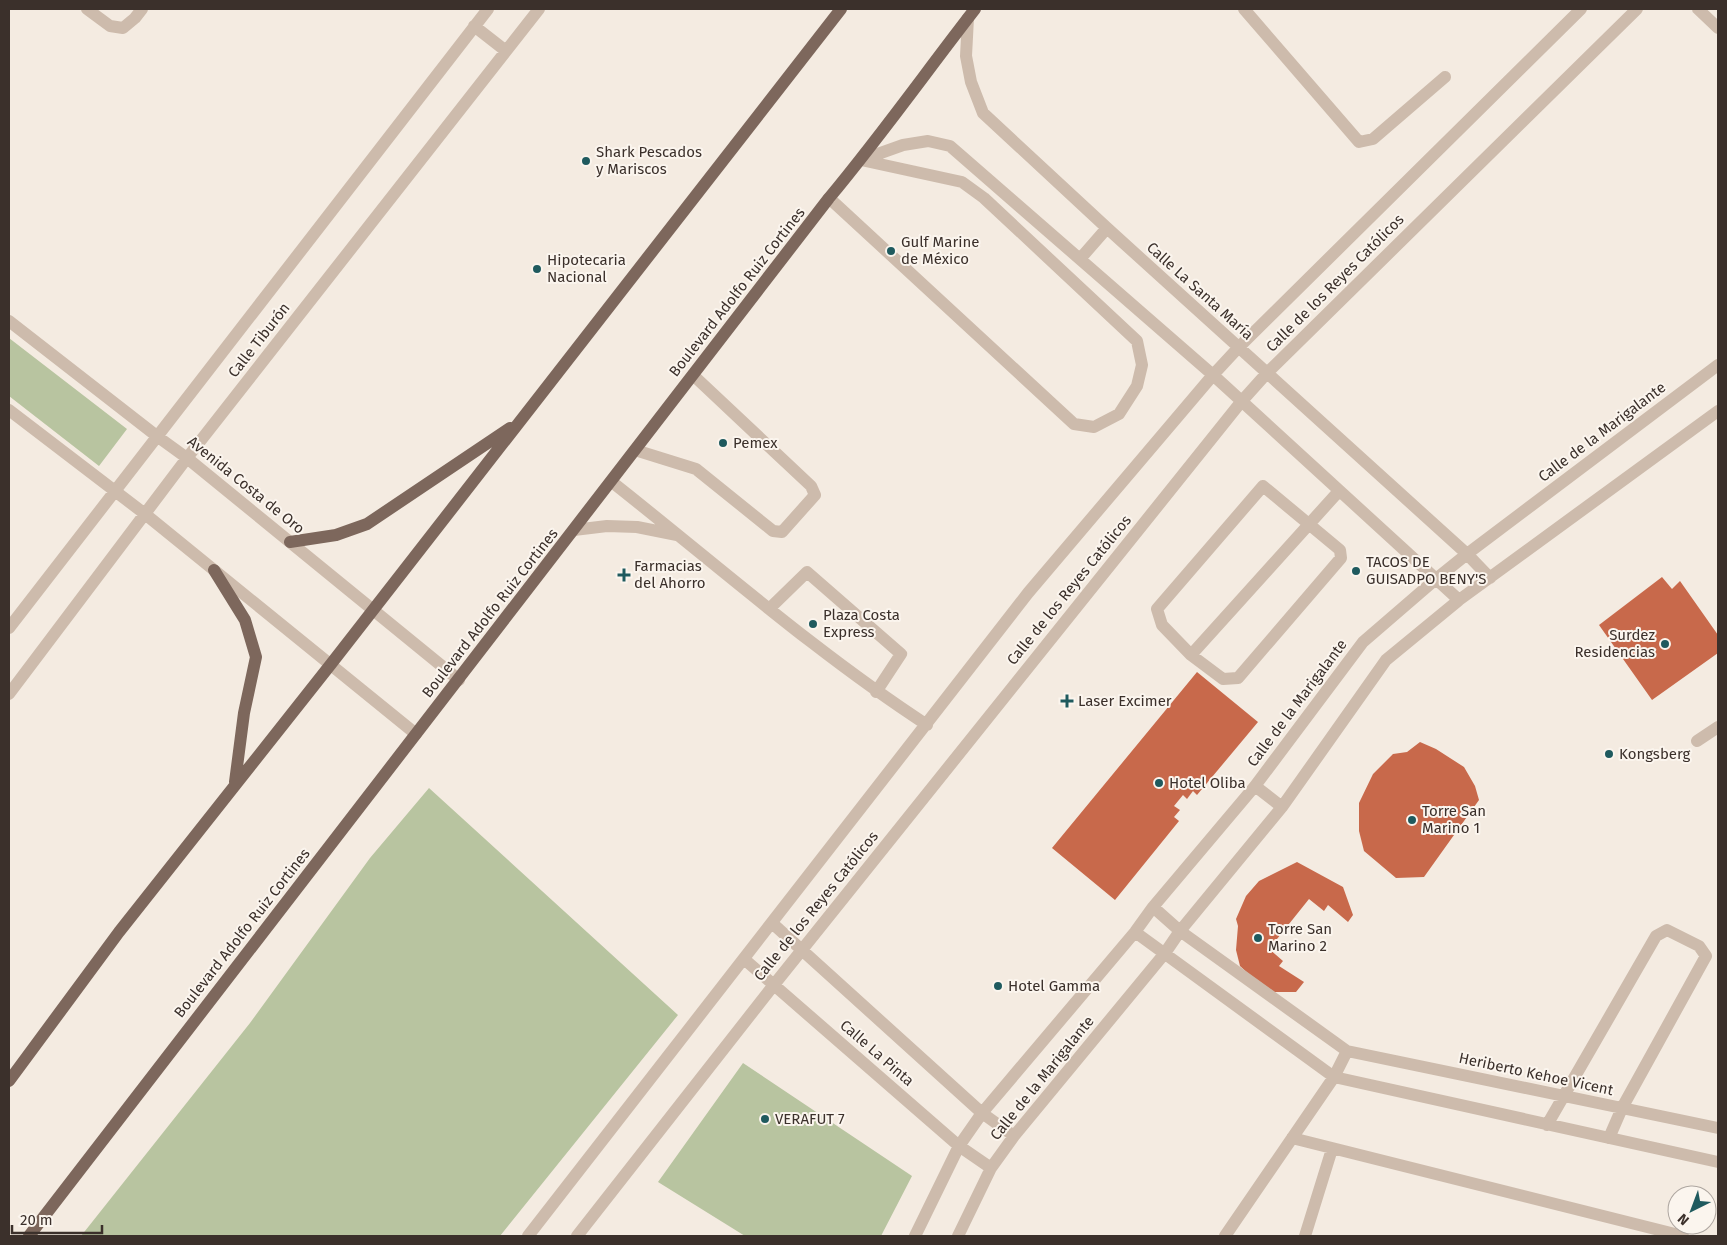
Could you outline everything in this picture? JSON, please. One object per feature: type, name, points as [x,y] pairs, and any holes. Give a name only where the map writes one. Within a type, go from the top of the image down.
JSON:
[{"type":"main road","points":[[9,1081],[119,932],[331,664],[841,9]]},
{"type":"main road","name":"Boulevard Adolfo Ruiz Cortines","points":[[29,1236],[861,160],[971,13]]},
{"type":"main road","points":[[290,542],[336,535],[366,524],[518,423]]},
{"type":"main road","points":[[214,570],[245,620],[256,657],[244,713],[235,784]]},
{"type":"street","points":[[87,9],[110,26],[123,28],[142,9]]},
{"type":"street","name":"Calle Tiburón","points":[[9,628],[488,9]]},
{"type":"street","name":"Calle Tiburón","points":[[9,694],[187,458],[539,9]]},
{"type":"street","points":[[1244,9],[1359,142],[1373,139],[1444,77]]},
{"type":"street","name":"Calle de los Reyes Católicos","points":[[528,1236],[1028,593],[1213,375],[1238,348],[1581,9]]},
{"type":"street","name":"Calle de los Reyes Católicos","points":[[577,1236],[774,986],[1241,402],[1267,373],[1637,9]]},
{"type":"street","points":[[1698,9],[1718,28]]},
{"type":"street","name":"Calle La Santa María","points":[[971,13],[966,56],[971,82],[983,113],[1238,348],[1467,554],[1490,578]]},
{"type":"street","points":[[474,26],[506,51]]},
{"type":"street","points":[[861,160],[902,145],[928,140],[950,146],[1213,375],[1459,600]]},
{"type":"street","points":[[830,198],[1074,424],[1094,427],[1119,414],[1137,386],[1142,365],[1137,342],[984,198],[962,182],[861,160]]},
{"type":"street","points":[[1080,258],[1107,228]]},
{"type":"street","name":"Avenida Costa de Oro","points":[[9,321],[187,458],[459,680]]},
{"type":"street","name":"Calle de la Marigalante","points":[[915,1236],[958,1146],[982,1112],[1135,932],[1153,907],[1254,786],[1363,642],[1467,554],[1718,365]]},
{"type":"street","points":[[635,450],[696,469],[773,531],[782,532],[815,495],[811,486],[693,375]]},
{"type":"street","points":[[9,410],[144,514],[416,734]]},
{"type":"street","name":"Calle de la Marigalante","points":[[958,1236],[991,1168],[1014,1136],[1282,807],[1386,660],[1459,600],[1718,411]]},
{"type":"street","points":[[612,482],[769,609],[876,692],[927,725]]},
{"type":"street","points":[[1262,486],[1340,550],[1341,558],[1238,678],[1223,679],[1191,655],[1162,626],[1156,610],[1262,486]]},
{"type":"street","points":[[1191,655],[1339,491]]},
{"type":"street","points":[[574,530],[607,526],[637,527],[680,536]]},
{"type":"street","points":[[769,609],[807,572],[900,654],[876,692]]},
{"type":"street","points":[[1697,741],[1718,726]]},
{"type":"street","points":[[1254,786],[1282,807]]},
{"type":"street","points":[[1153,907],[1180,931],[1348,1052],[1334,1077],[1225,1236]]},
{"type":"street","name":"Calle La Pinta","points":[[772,923],[982,1112],[1014,1136]]},
{"type":"street","points":[[1547,1125],[1656,936],[1667,930],[1699,946],[1706,956],[1622,1108],[1609,1138]]},
{"type":"street","points":[[1135,932],[1334,1077],[1718,1162]]},
{"type":"street","name":"Calle La Pinta","points":[[744,959],[958,1146],[991,1168]]},
{"type":"street","name":"Heriberto Kehoe Vicent","points":[[1348,1052],[1718,1128]]},
{"type":"street","points":[[1292,1138],[1683,1236]]},
{"type":"street","points":[[1305,1236],[1332,1149]]},
{"type":"green space","points":[[9,338],[127,429],[99,466],[9,396]]},
{"type":"green space","points":[[429,788],[678,1015],[500,1236],[81,1236],[250,1023],[370,858]]},
{"type":"green space","name":"VERAFUT 7","points":[[743,1063],[912,1176],[881,1236],[745,1236],[658,1182]]},
{"type":"building","name":"Surdez Residencias","points":[[1662,577],[1672,589],[1680,581],[1718,635],[1718,653],[1652,700],[1599,625]]},
{"type":"building","points":[[1197,672],[1258,722],[1197,795],[1193,791],[1187,799],[1183,795],[1174,806],[1180,810],[1174,817],[1179,821],[1115,900],[1052,848]]},
{"type":"building","name":"Torre San Marino 1","points":[[1420,742],[1436,749],[1464,767],[1475,786],[1479,800],[1424,877],[1396,878],[1364,851],[1359,831],[1359,803],[1373,774],[1393,754],[1407,752]]},
{"type":"building","name":"Torre San Marino 2","points":[[1297,862],[1343,887],[1353,915],[1348,922],[1328,905],[1324,911],[1309,899],[1269,949],[1283,961],[1279,966],[1304,982],[1296,992],[1268,992],[1240,966],[1236,950],[1238,926],[1236,919],[1246,896],[1259,881]]},
{"type":"place","name":"Shark Pescados y Mariscos","points":[[586,161]]},
{"type":"place","name":"Gulf Marine de México","points":[[891,251]]},
{"type":"place","name":"Hipotecaria Nacional","points":[[537,269]]},
{"type":"place","name":"Pemex","points":[[723,443]]},
{"type":"place","name":"TACOS DE GUISADPO BENY'S","points":[[1356,571]]},
{"type":"place","name":"Farmacias del Ahorro","points":[[624,575]]},
{"type":"place","name":"Plaza Costa Express","points":[[813,624]]},
{"type":"place","name":"Surdez Residencias","points":[[1665,644]]},
{"type":"place","name":"Laser Excimer","points":[[1067,701]]},
{"type":"place","name":"Kongsberg","points":[[1609,754]]},
{"type":"place","name":"Hotel Oliba","points":[[1159,783]]},
{"type":"place","name":"Torre San Marino 1","points":[[1412,820]]},
{"type":"place","name":"Torre San Marino 2","points":[[1258,938]]},
{"type":"place","name":"Hotel Gamma","points":[[998,986]]},
{"type":"place","name":"VERAFUT 7","points":[[765,1119]]}]
